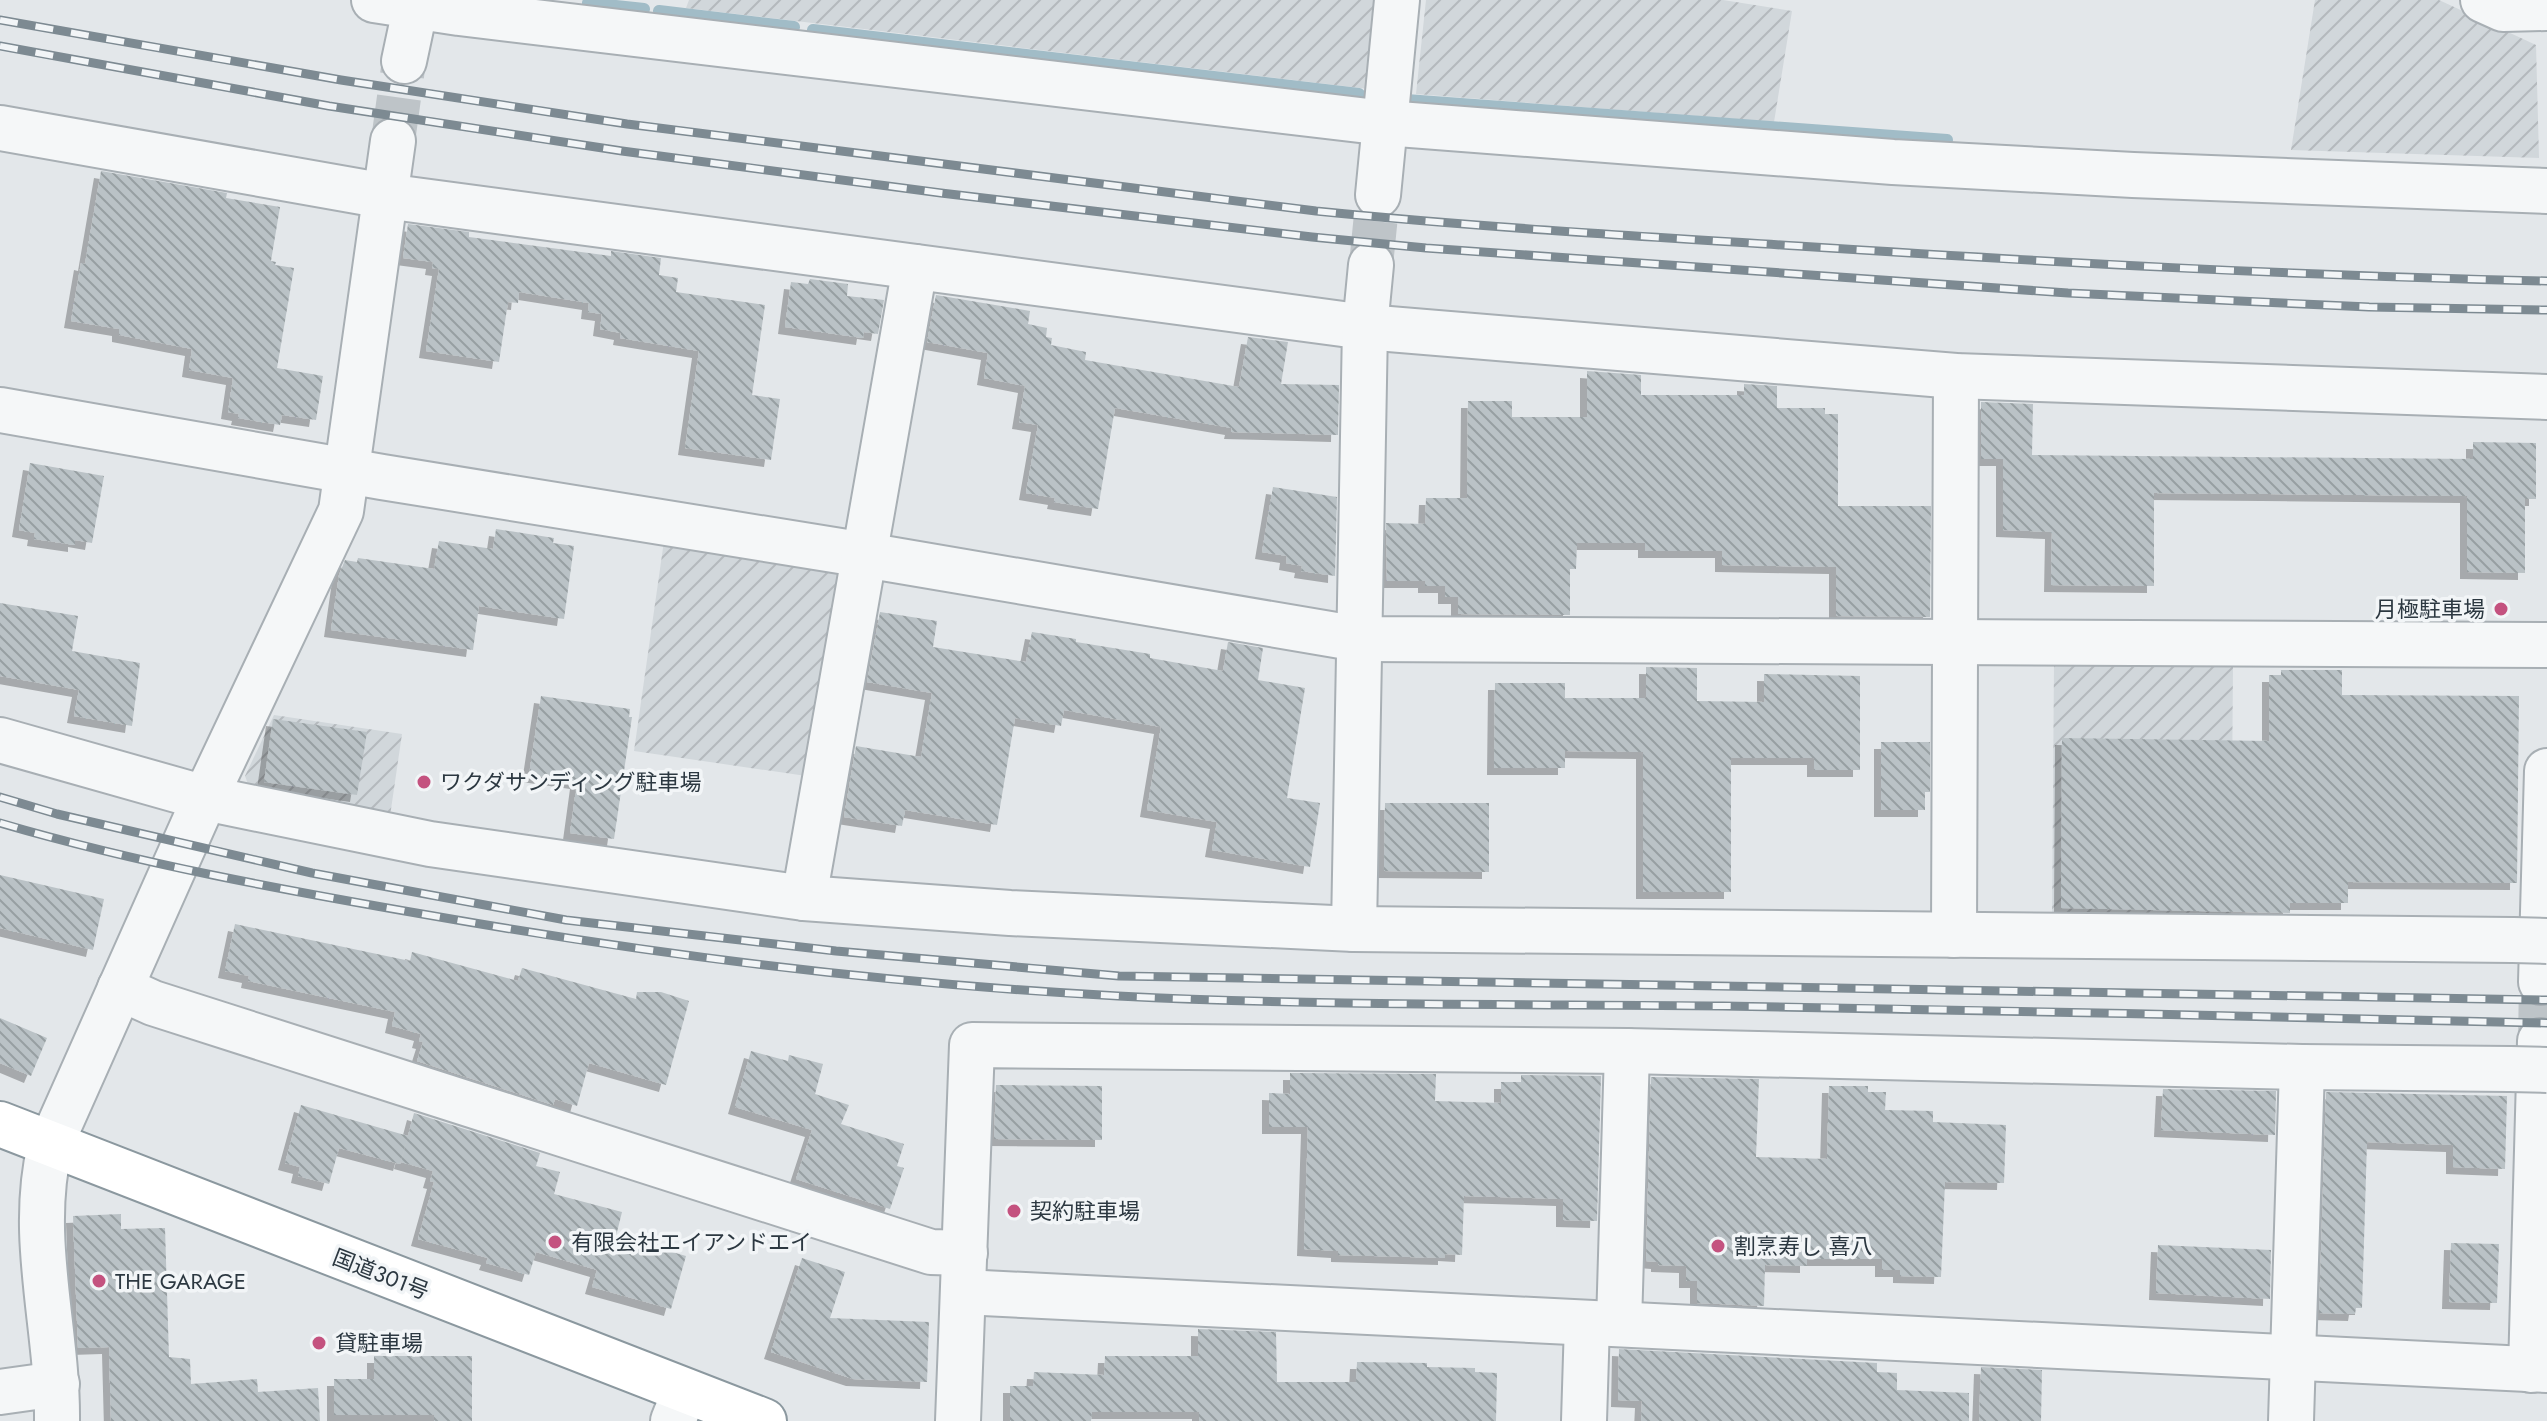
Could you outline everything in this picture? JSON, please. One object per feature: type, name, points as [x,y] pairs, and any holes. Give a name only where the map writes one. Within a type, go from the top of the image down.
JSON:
[{"type":"highway","name":"国道301号","points":[[0,1124],[679,1406],[764,1421]]},
{"type":"street","points":[[1378,195],[1397,0]]},
{"type":"street","points":[[2483,0],[2503,9],[2547,8]]},
{"type":"street","points":[[404,61],[402,2],[1385,123],[1774,154],[1998,168],[2547,191]]},
{"type":"street","points":[[0,128],[385,196],[1365,327],[1956,376],[2547,397]]},
{"type":"street","points":[[0,1392],[57,1403],[43,1277],[42,1178],[50,1146],[205,798],[341,511],[393,141]]},
{"type":"street","points":[[1354,929],[1365,327],[1371,265]]},
{"type":"street","points":[[804,898],[915,267]]},
{"type":"street","points":[[1954,935],[1956,376]]},
{"type":"street","points":[[0,410],[346,471],[1359,639],[2547,645]]},
{"type":"street","points":[[0,740],[205,798],[430,844],[804,898],[1010,913],[1354,929],[1954,935],[2534,954],[2547,771]]},
{"type":"street","points":[[120,988],[153,1003],[931,1252],[964,1273],[1603,1324],[2539,1370],[2532,1060],[2302,1067],[1627,1051],[972,1045],[964,1273],[958,1421]]},
{"type":"street","points":[[1584,1421],[1603,1324],[1627,1051]]},
{"type":"street","points":[[2291,1421],[2302,1067]]},
{"type":"shaded area","points":[[689,0],[1378,0],[1369,89],[686,8]]},
{"type":"shaded area","points":[[1426,0],[1723,0],[1792,11],[1774,122],[1416,94]]},
{"type":"shaded area","points":[[2315,0],[2439,0],[2536,45],[2539,158],[2291,150]]},
{"type":"shaded area","points":[[664,541],[839,570],[847,581],[813,777],[634,751]]},
{"type":"shaded area","points":[[2054,663],[2233,664],[2231,928],[2052,926]]},
{"type":"shaded area","points":[[274,715],[402,734],[389,823],[252,795],[245,776]]},
{"type":"building","points":[[101,171],[227,193],[226,198],[280,207],[271,261],[276,262],[275,265],[294,268],[277,368],[323,376],[316,420],[282,415],[280,425],[238,418],[239,414],[228,412],[233,378],[189,370],[192,349],[119,335],[119,329],[71,321],[81,263],[85,264]]},
{"type":"building","points":[[408,224],[469,232],[469,237],[611,256],[611,251],[661,258],[659,275],[678,278],[676,292],[765,305],[752,395],[780,399],[771,460],[685,448],[699,351],[620,338],[621,333],[600,329],[602,314],[588,312],[589,303],[519,292],[518,303],[508,302],[499,362],[426,351],[439,269],[432,268],[433,262],[403,258]]},
{"type":"building","points":[[810,279],[848,284],[847,296],[884,300],[878,334],[864,332],[863,338],[785,327],[791,282],[808,284]]},
{"type":"building","points":[[936,295],[1030,311],[1028,324],[1047,328],[1046,337],[1052,338],[1051,345],[1086,352],[1085,360],[1239,387],[1248,337],[1288,342],[1281,384],[1339,385],[1338,435],[1231,432],[1232,428],[1115,408],[1098,509],[1054,502],[1055,498],[1026,493],[1038,425],[1019,422],[1025,386],[984,378],[988,353],[927,342]]},
{"type":"building","points":[[1587,371],[1641,375],[1641,395],[1744,395],[1744,384],[1777,386],[1777,408],[1825,408],[1825,414],[1838,414],[1838,506],[1931,506],[1930,617],[1836,616],[1836,567],[1722,565],[1722,551],[1645,551],[1645,543],[1577,543],[1576,569],[1570,569],[1570,615],[1458,614],[1458,597],[1445,597],[1445,586],[1425,586],[1425,581],[1387,581],[1386,523],[1425,524],[1426,498],[1467,498],[1468,401],[1512,401],[1512,417],[1587,417]]},
{"type":"building","points":[[1981,402],[2033,404],[2032,455],[2473,459],[2473,442],[2536,443],[2536,499],[2525,499],[2525,573],[2467,572],[2467,496],[2154,493],[2154,586],[2051,585],[2052,532],[2003,530],[2003,459],[1981,459]]},
{"type":"building","points":[[30,463],[104,476],[92,543],[75,540],[75,545],[34,539],[35,533],[19,530]]},
{"type":"building","points":[[1273,487],[1337,497],[1335,576],[1301,571],[1302,566],[1286,563],[1287,556],[1262,552]]},
{"type":"building","points":[[496,529],[554,538],[553,543],[574,546],[564,619],[479,606],[473,650],[331,630],[339,575],[345,560],[357,562],[358,558],[434,569],[439,541],[493,549]]},
{"type":"building","points":[[0,603],[78,616],[72,651],[140,663],[132,726],[74,716],[79,690],[0,676]]},
{"type":"building","points":[[880,612],[937,621],[933,647],[1026,662],[1032,632],[1223,671],[1228,642],[1263,648],[1258,680],[1305,688],[1287,798],[1320,803],[1310,867],[1212,850],[1217,822],[1147,810],[1161,727],[1064,710],[1061,726],[1015,718],[997,825],[905,810],[902,826],[844,817],[856,746],[921,757],[932,693],[867,682]]},
{"type":"building","points":[[1646,667],[1697,668],[1697,701],[1764,702],[1764,674],[1860,676],[1860,770],[1814,770],[1814,758],[1731,758],[1731,892],[1643,892],[1643,752],[1565,751],[1565,768],[1494,768],[1495,683],[1565,683],[1565,698],[1646,698]]},
{"type":"building","points":[[2281,670],[2342,670],[2342,695],[2519,696],[2517,883],[2348,882],[2348,903],[2290,903],[2290,913],[2061,908],[2062,738],[2269,741],[2269,675],[2281,675]]},
{"type":"building","points":[[541,696],[630,709],[629,717],[632,717],[614,839],[570,833],[577,782],[529,775]]},
{"type":"building","points":[[273,719],[367,732],[357,795],[264,782]]},
{"type":"building","points":[[1881,742],[1930,742],[1930,792],[1925,792],[1925,810],[1881,810]]},
{"type":"building","points":[[1385,803],[1489,803],[1489,872],[1384,871]]},
{"type":"building","points":[[0,875],[104,899],[93,950],[0,928]]},
{"type":"building","points":[[235,924],[410,961],[412,952],[518,981],[522,968],[636,999],[637,992],[661,992],[689,1001],[666,1085],[589,1063],[577,1106],[555,1099],[553,1105],[417,1061],[423,1042],[419,1041],[421,1034],[392,1026],[395,1012],[248,981],[249,976],[225,971]]},
{"type":"building","points":[[0,1018],[47,1038],[31,1076],[0,1063]]},
{"type":"building","points":[[751,1051],[788,1061],[789,1055],[823,1064],[815,1094],[849,1105],[841,1124],[904,1144],[897,1166],[904,1168],[890,1209],[796,1179],[812,1130],[735,1107]]},
{"type":"building","points":[[1290,1073],[1436,1074],[1435,1101],[1501,1103],[1501,1082],[1521,1082],[1521,1075],[1601,1076],[1597,1221],[1563,1220],[1563,1199],[1464,1196],[1462,1255],[1445,1254],[1445,1258],[1338,1255],[1338,1251],[1304,1249],[1308,1127],[1269,1127],[1269,1093],[1290,1094]]},
{"type":"building","points":[[1651,1077],[1759,1079],[1756,1157],[1827,1159],[1829,1086],[1868,1086],[1868,1092],[1886,1092],[1885,1110],[1933,1111],[1933,1122],[2006,1125],[2004,1183],[1945,1182],[1941,1277],[1900,1276],[1900,1270],[1882,1270],[1882,1259],[1807,1259],[1807,1266],[1765,1265],[1764,1306],[1697,1303],[1697,1281],[1686,1281],[1686,1266],[1658,1265],[1658,1262],[1646,1261]]},
{"type":"building","points":[[996,1085],[1102,1086],[1102,1140],[994,1139]]},
{"type":"building","points":[[2163,1089],[2276,1091],[2275,1135],[2161,1130]]},
{"type":"building","points":[[2326,1092],[2507,1096],[2505,1169],[2453,1167],[2453,1145],[2367,1142],[2362,1308],[2356,1308],[2355,1314],[2319,1313]]},
{"type":"building","points":[[301,1105],[408,1136],[400,1164],[339,1148],[329,1184],[298,1176],[300,1167],[285,1163]]},
{"type":"building","points":[[414,1113],[540,1153],[536,1166],[560,1172],[554,1194],[622,1212],[616,1236],[686,1256],[671,1309],[592,1287],[597,1270],[536,1252],[529,1275],[486,1263],[488,1258],[418,1239],[434,1182],[430,1181],[433,1171],[401,1162]]},
{"type":"building","points":[[121,1214],[121,1229],[165,1228],[169,1357],[190,1359],[191,1384],[257,1379],[258,1392],[318,1388],[320,1421],[111,1421],[109,1347],[78,1348],[73,1216]]},
{"type":"building","points":[[2451,1243],[2499,1244],[2497,1303],[2449,1302]]},
{"type":"building","points":[[2158,1245],[2271,1250],[2270,1299],[2156,1293]]},
{"type":"building","points":[[802,1258],[845,1272],[830,1318],[929,1322],[927,1382],[853,1379],[771,1352]]},
{"type":"building","points":[[1198,1329],[1276,1332],[1277,1382],[1356,1382],[1357,1362],[1427,1363],[1427,1367],[1475,1368],[1475,1372],[1497,1373],[1496,1421],[1199,1421],[1199,1412],[1092,1412],[1091,1421],[1010,1421],[1010,1386],[1033,1386],[1034,1372],[1104,1375],[1105,1356],[1198,1356]]},
{"type":"building","points":[[1619,1349],[1877,1363],[1877,1372],[1897,1373],[1897,1390],[1969,1393],[1969,1421],[1641,1421],[1642,1401],[1618,1400]]},
{"type":"building","points":[[374,1356],[472,1356],[472,1421],[434,1421],[434,1415],[334,1415],[334,1379],[374,1379]]},
{"type":"building","points":[[1981,1367],[2042,1370],[2041,1421],[1979,1421]]},
{"type":"waterway","points":[[588,3],[644,9]]},
{"type":"waterway","points":[[659,11],[794,27]]},
{"type":"waterway","points":[[813,30],[1359,94]]},
{"type":"waterway","points":[[1406,100],[1947,140]]},
{"type":"tunnel","points":[[393,141],[404,61]]},
{"type":"tunnel","points":[[1371,265],[1378,195]]},
{"type":"tunnel","points":[[2540,1041],[2541,982]]},
{"type":"railway","points":[[0,20],[341,80],[627,124],[1316,211],[1557,231],[1985,258],[2266,272],[2547,281]]},
{"type":"railway","points":[[0,46],[329,106],[622,151],[1312,237],[1426,248],[2068,293],[2369,307],[2547,310]]},
{"type":"railway","points":[[0,797],[57,814],[312,873],[566,920],[836,951],[1119,976],[2547,1000]]},
{"type":"railway","points":[[0,823],[212,875],[514,929],[772,966],[1031,991],[1269,1002],[1723,1006],[2547,1023]]},
{"type":"place","name":"月極駐車場","points":[[2501,609]]},
{"type":"place","name":"ワクダサンディング駐車場","points":[[424,782]]},
{"type":"place","name":"契約駐車場","points":[[1014,1211]]},
{"type":"place","name":"有限会社エイアンドエイ","points":[[555,1242]]},
{"type":"place","name":"割烹寿し 喜八","points":[[1718,1246]]},
{"type":"place","name":"THE GARAGE","points":[[99,1281]]},
{"type":"place","name":"貸駐車場","points":[[319,1343]]}]
